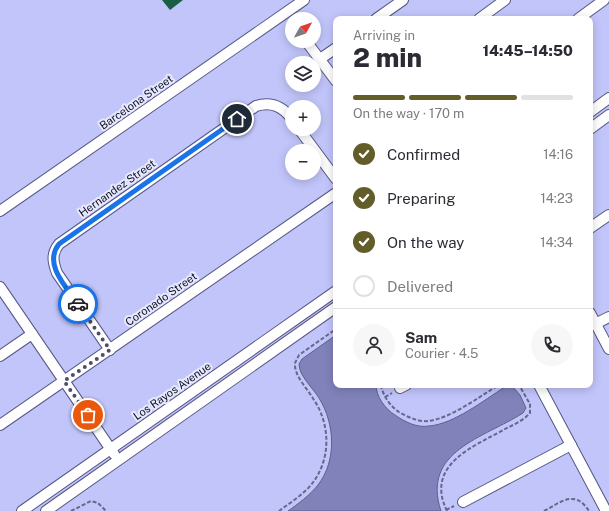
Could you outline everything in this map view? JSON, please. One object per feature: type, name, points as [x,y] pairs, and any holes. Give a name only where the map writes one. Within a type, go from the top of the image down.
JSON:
[{"type":"street","name":"Barcelona Street","points":[[294,12],[304,0]]},
{"type":"street","points":[[380,16],[403,0]]},
{"type":"street","points":[[483,16],[505,0]]},
{"type":"street","points":[[582,16],[604,0]]},
{"type":"street","name":"Barcelona Street","points":[[0,211],[285,21]]},
{"type":"street","points":[[311,48],[318,56]]},
{"type":"street","points":[[321,58],[333,50]]},
{"type":"street","points":[[321,60],[333,77]]},
{"type":"street","points":[[593,110],[609,98]]},
{"type":"street","name":"Hernandez Street","points":[[110,350],[57,273],[53,260],[53,253],[59,244],[256,106],[270,104],[277,106],[285,113]]},
{"type":"street","points":[[593,127],[609,115]]},
{"type":"street","points":[[304,136],[333,175]]},
{"type":"street","name":"Coronado Street","points":[[0,425],[333,195]]},
{"type":"street","points":[[593,226],[609,215]]},
{"type":"street","points":[[0,287],[118,460]]},
{"type":"street","name":"Los Rayos Avenue","points":[[22,511],[333,292]]},
{"type":"street","points":[[46,511],[333,309]]},
{"type":"street","points":[[595,324],[609,317]]},
{"type":"street","points":[[593,320],[609,350]]},
{"type":"street","points":[[0,356],[32,334]]},
{"type":"street","points":[[541,388],[606,511]]},
{"type":"street","points":[[463,502],[571,445]]},
{"type":"path","points":[[279,511],[304,492],[314,482],[321,469],[326,454],[327,435],[321,412],[296,374],[294,362],[299,355],[333,330]]},
{"type":"path","points":[[382,388],[385,397],[394,409],[417,420],[428,421],[453,412],[494,388]]},
{"type":"path","points":[[447,511],[442,498],[442,484],[449,465],[464,452],[521,420],[530,413],[530,404],[521,388]]},
{"type":"path","points":[[544,511],[566,499],[573,498],[584,504],[589,511]]},
{"type":"path","points":[[71,511],[91,501],[98,503],[106,511]]},
{"type":"water","points":[[333,337],[333,388],[376,388],[379,398],[391,412],[411,424],[420,426],[439,424],[448,421],[468,411],[503,388],[514,388],[520,395],[526,408],[523,413],[475,439],[460,449],[448,460],[440,474],[437,491],[441,511],[288,511],[308,496],[318,485],[324,475],[331,453],[331,430],[328,419],[319,398],[301,373],[299,364],[302,359]]},
{"type":"building","points":[[162,0],[183,0],[170,10]]},
{"type":"way so far","points":[[78,304],[110,350],[64,381],[88,415]]},
{"type":"route","points":[[78,304],[57,273],[54,266],[53,253],[59,244],[237,119]]}]
